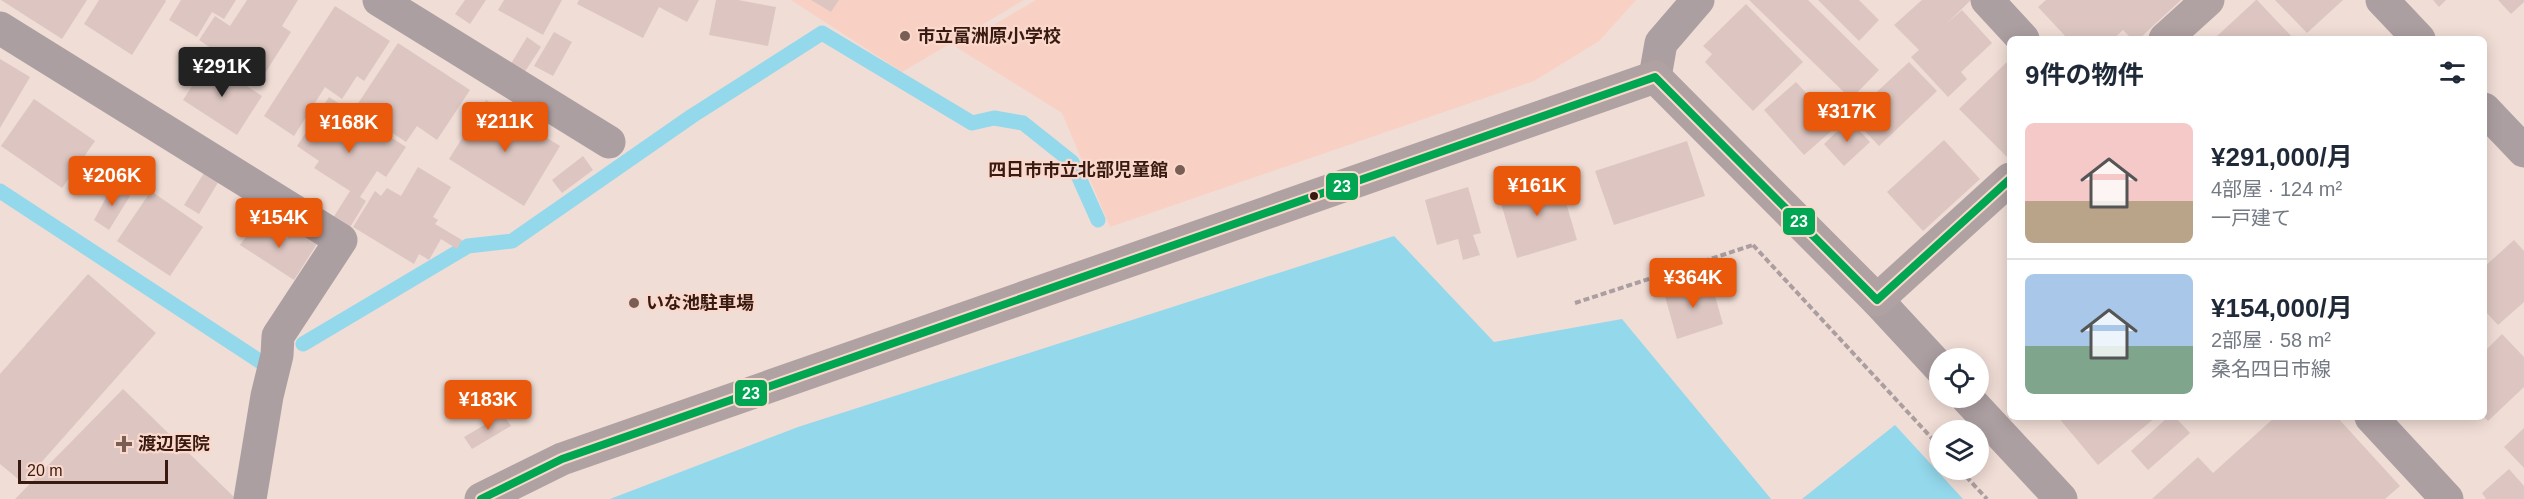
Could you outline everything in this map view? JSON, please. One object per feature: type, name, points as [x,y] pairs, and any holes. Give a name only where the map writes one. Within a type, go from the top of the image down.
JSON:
[{"type":"main road","points":[[2168,36],[2208,0]]},
{"type":"main road","points":[[482,499],[562,459],[1655,76],[1876,300],[2007,182]]},
{"type":"street","points":[[379,0],[609,142]]},
{"type":"street","points":[[1655,76],[1661,43],[1698,0]]},
{"type":"street","points":[[1987,0],[2020,36]]},
{"type":"street","points":[[2382,0],[2416,36]]},
{"type":"street","points":[[0,28],[341,240],[278,336],[277,355],[267,396],[250,499]]},
{"type":"street","points":[[2487,112],[2524,151]]},
{"type":"street","points":[[1876,300],[1929,356]]},
{"type":"street","points":[[1976,408],[2061,499]]},
{"type":"street","points":[[2375,420],[2448,499]]},
{"type":"path","points":[[1575,303],[1770,240],[1797,219]]},
{"type":"path","points":[[1753,245],[1929,435]]},
{"type":"path","points":[[1969,480],[1987,499]]},
{"type":"shaded area","name":"市立富洲原小学校","points":[[791,0],[1024,0],[902,72]]},
{"type":"shaded area","name":"四日市市立北部児童館","points":[[1036,0],[1636,0],[1599,41],[1534,81],[1110,227],[1062,113],[956,47]]},
{"type":"water","points":[[1394,236],[1494,342],[1622,319],[1771,499],[610,499],[798,427]]},
{"type":"water","points":[[1895,425],[1929,462],[1929,480],[1946,480],[1963,499],[1802,499]]},
{"type":"building","points":[[1,0],[87,0],[62,39]]},
{"type":"building","points":[[99,0],[166,1],[132,55],[84,24]]},
{"type":"building","points":[[181,0],[236,0],[224,19],[212,12],[197,37],[169,20]]},
{"type":"building","points":[[247,0],[298,0],[282,26],[291,32],[257,86],[210,56],[214,50],[199,40],[215,16],[230,26]]},
{"type":"building","points":[[465,0],[486,0],[470,24],[455,14]]},
{"type":"building","points":[[504,0],[562,0],[543,35],[498,10]]},
{"type":"building","points":[[579,0],[699,0],[687,22],[659,7],[643,38],[577,4]]},
{"type":"building","points":[[716,0],[738,0],[776,7],[768,46],[709,35]]},
{"type":"building","points":[[811,0],[839,0],[831,12]]},
{"type":"building","points":[[1749,0],[1808,0],[1879,70],[1851,99]]},
{"type":"building","points":[[1818,0],[1859,0],[1879,20],[1859,41]]},
{"type":"building","points":[[1922,0],[1971,0],[1946,24],[1962,10],[1992,43],[1961,72],[1967,79],[1948,97],[1911,57],[1919,50],[1894,25]]},
{"type":"building","points":[[2046,0],[2181,0],[2142,36],[2129,36],[2123,30],[2116,36],[2065,36],[2038,7]]},
{"type":"building","points":[[2257,0],[2291,36],[2217,36]]},
{"type":"building","points":[[2275,0],[2343,0],[2307,33]]},
{"type":"building","points":[[2433,0],[2446,0],[2439,7]]},
{"type":"building","points":[[2498,0],[2524,0],[2524,2],[2511,14]]},
{"type":"building","points":[[1746,4],[1803,62],[1753,111],[1705,62],[1712,54],[1703,46]]},
{"type":"building","points":[[335,6],[390,41],[364,81],[357,76],[342,99],[325,87],[294,136],[264,116]]},
{"type":"building","points":[[554,32],[572,42],[553,76],[534,66]]},
{"type":"building","points":[[527,37],[541,47],[522,76],[509,67]]},
{"type":"building","points":[[398,43],[470,90],[437,140],[417,126],[406,142],[355,108]]},
{"type":"building","points":[[0,59],[30,77],[0,128]]},
{"type":"building","points":[[208,61],[262,96],[237,135],[183,100]]},
{"type":"building","points":[[1909,62],[1937,91],[1879,146],[1851,116]]},
{"type":"building","points":[[2007,62],[2007,157],[1959,109]]},
{"type":"building","points":[[1796,82],[1837,126],[1804,155],[1764,110]]},
{"type":"building","points":[[329,97],[406,147],[386,177],[377,171],[360,197],[366,201],[349,229],[333,218],[350,191],[314,168],[319,161],[297,146]]},
{"type":"building","points":[[34,99],[95,141],[62,188],[1,146]]},
{"type":"building","points":[[486,100],[560,146],[524,206],[449,159]]},
{"type":"building","points":[[1849,120],[1870,142],[1844,166],[1824,144]]},
{"type":"building","points":[[1944,140],[1980,179],[1923,231],[1887,192]]},
{"type":"building","points":[[1687,141],[1705,196],[1614,225],[1595,171]]},
{"type":"building","points":[[583,156],[593,170],[562,193],[552,180]]},
{"type":"building","points":[[418,167],[451,187],[433,217],[438,220],[435,224],[462,240],[457,249],[441,239],[429,260],[419,254],[414,264],[353,227],[375,191],[381,196],[387,188],[401,196]]},
{"type":"building","points":[[204,173],[219,181],[199,214],[184,205]]},
{"type":"building","points":[[1558,176],[1577,240],[1517,258],[1498,193]]},
{"type":"building","points":[[113,185],[130,196],[109,230],[94,220]]},
{"type":"building","points":[[1468,187],[1481,233],[1473,235],[1480,255],[1463,260],[1458,239],[1437,245],[1425,200]]},
{"type":"building","points":[[151,191],[203,227],[170,276],[117,241]]},
{"type":"building","points":[[258,220],[287,239],[294,229],[317,244],[294,280],[240,245]]},
{"type":"building","points":[[2514,240],[2524,251],[2524,302],[2498,325],[2487,313],[2487,264]]},
{"type":"building","points":[[88,274],[156,333],[23,483],[0,464],[0,374]]},
{"type":"building","points":[[1710,279],[1723,324],[1677,339],[1664,293]]},
{"type":"building","points":[[2502,334],[2524,357],[2524,387],[2488,421],[2487,420],[2487,349]]},
{"type":"building","name":"渡辺医院","points":[[123,389],[236,499],[15,499]]},
{"type":"building","points":[[503,414],[511,426],[472,449],[464,437]]},
{"type":"building","points":[[2060,420],[2152,420],[2098,465]]},
{"type":"building","points":[[2165,420],[2178,420],[2190,433],[2148,470],[2131,451]]},
{"type":"building","points":[[2272,420],[2340,420],[2400,486],[2385,499],[2152,499],[2198,457],[2213,473]]},
{"type":"building","points":[[2524,428],[2524,468],[2504,447]]},
{"type":"building","points":[[2509,469],[2524,486],[2524,499],[2486,499],[2482,493]]},
{"type":"waterway","points":[[303,344],[468,246],[512,241],[692,116],[822,33],[972,123],[994,118],[1023,123],[1072,162],[1098,220]]},
{"type":"waterway","points":[[0,191],[264,364]]},
{"type":"transit line","name":"23","points":[[481,499],[562,459],[1655,77],[1877,300],[2007,182]]},
{"type":"place","name":"市立富洲原小学校","points":[[905,36]]},
{"type":"place","name":"四日市市立北部児童館","points":[[1180,170]]},
{"type":"place","name":"いな池駐車場","points":[[634,303]]},
{"type":"place","name":"渡辺医院","points":[[124,444]]}]
